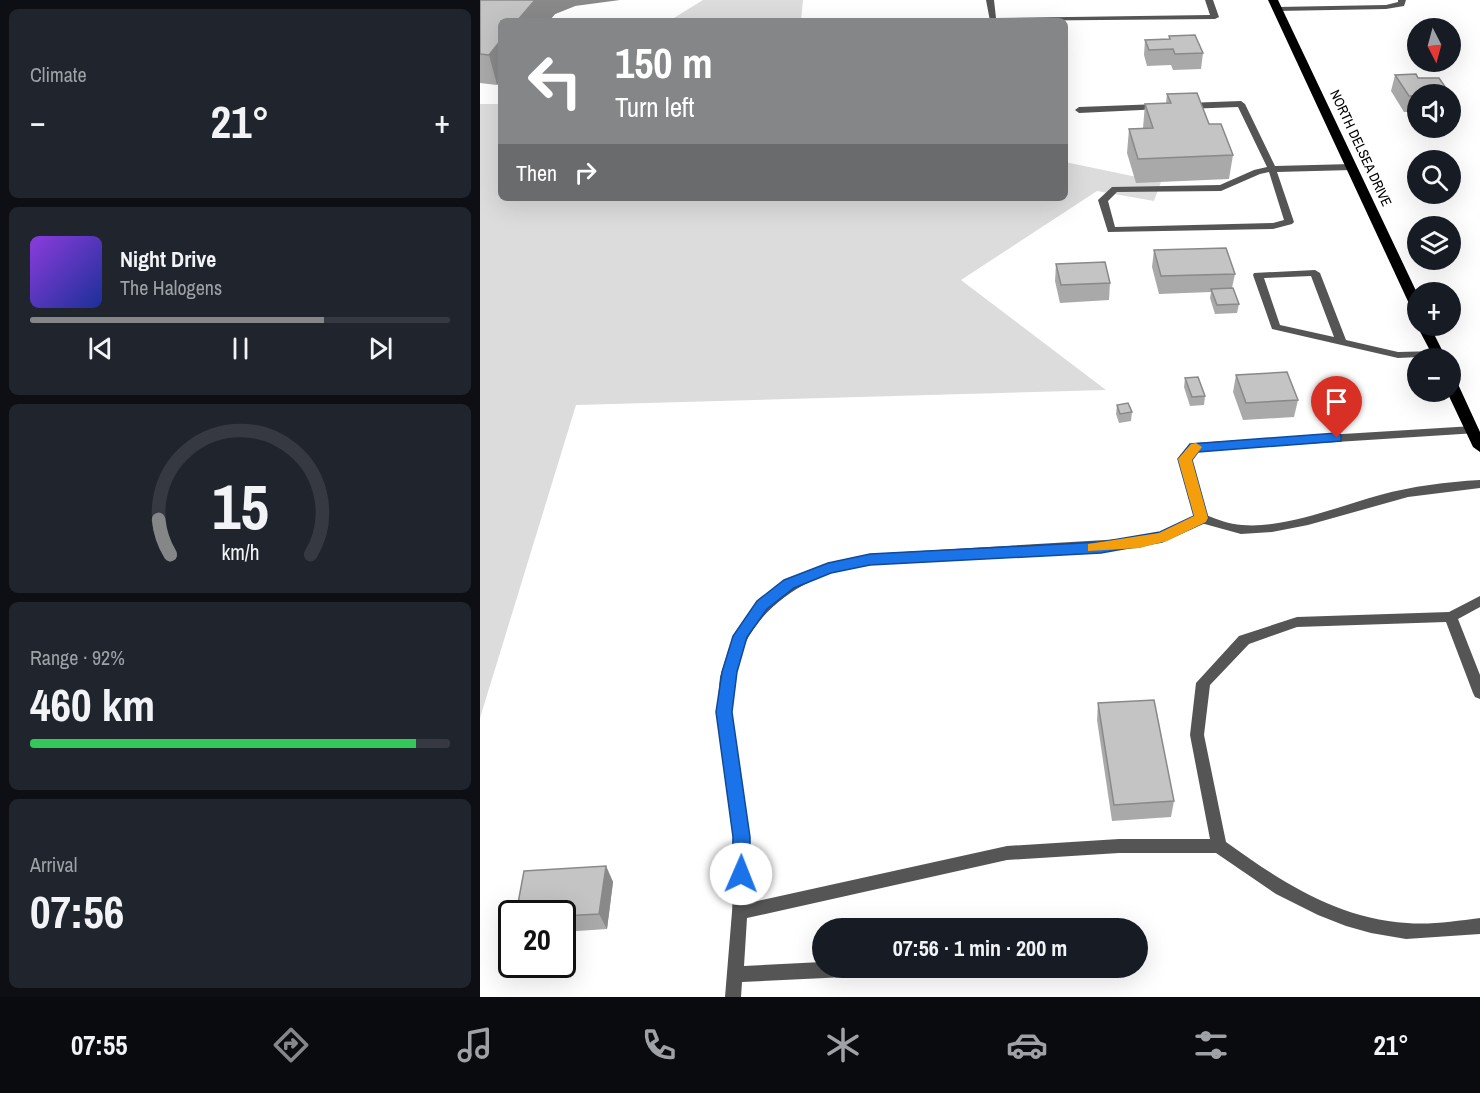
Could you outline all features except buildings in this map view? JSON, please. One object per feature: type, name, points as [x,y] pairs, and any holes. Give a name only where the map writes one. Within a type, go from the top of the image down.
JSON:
[{"type":"main road","name":"NORTH DELSEA DRIVE","points":[[1275,4],[1407,286]]},
{"type":"main road","points":[[1460,402],[1480,447]]},
{"type":"lane","points":[[990,0],[993,18]]},
{"type":"lane","points":[[1068,19],[1215,17],[1209,0]]},
{"type":"lane","points":[[1275,4],[1386,7],[1401,4],[1402,0]]},
{"type":"lane","points":[[1079,110],[1240,104],[1272,169],[1289,222],[1274,226],[1111,230],[1103,200],[1115,189],[1221,188],[1257,172],[1272,169],[1352,166]]},
{"type":"lane","points":[[1342,344],[1315,273],[1258,275],[1275,327],[1342,344],[1407,355]]},
{"type":"lane","points":[[1201,518],[1185,459],[1195,447],[1473,430]]},
{"type":"lane","points":[[732,997],[740,912],[742,837],[724,712],[729,672],[740,636],[762,605],[789,584],[828,568],[870,559],[1139,543],[1162,537],[1201,518],[1222,527],[1253,531],[1313,518],[1397,495],[1433,488],[1480,484]]},
{"type":"lane","points":[[1219,846],[1197,735],[1203,683],[1244,640],[1297,622],[1451,617],[1480,602]]},
{"type":"lane","points":[[1451,617],[1480,693]]},
{"type":"lane","points":[[740,912],[1007,853],[1119,846],[1219,846],[1274,887],[1328,913],[1399,931],[1480,926]]},
{"type":"lane","points":[[734,974],[812,970]]},
{"type":"shaded area","points":[[703,0],[803,0],[801,18],[674,18]]},
{"type":"shaded area","points":[[480,104],[498,104],[498,201],[1068,201],[1068,163],[1161,182],[1154,201],[1097,191],[961,280],[1106,390],[576,405],[480,718]]},
{"type":"slow traffic","points":[[1093,548],[1139,543],[1162,537],[1201,518],[1185,459],[1196,447]]},
{"type":"route","points":[[741,874],[742,837],[724,712],[729,672],[740,636],[762,605],[789,584],[828,568],[870,559],[1101,547],[1139,543],[1162,537],[1201,518],[1185,459],[1195,447],[1337,438]]}]
